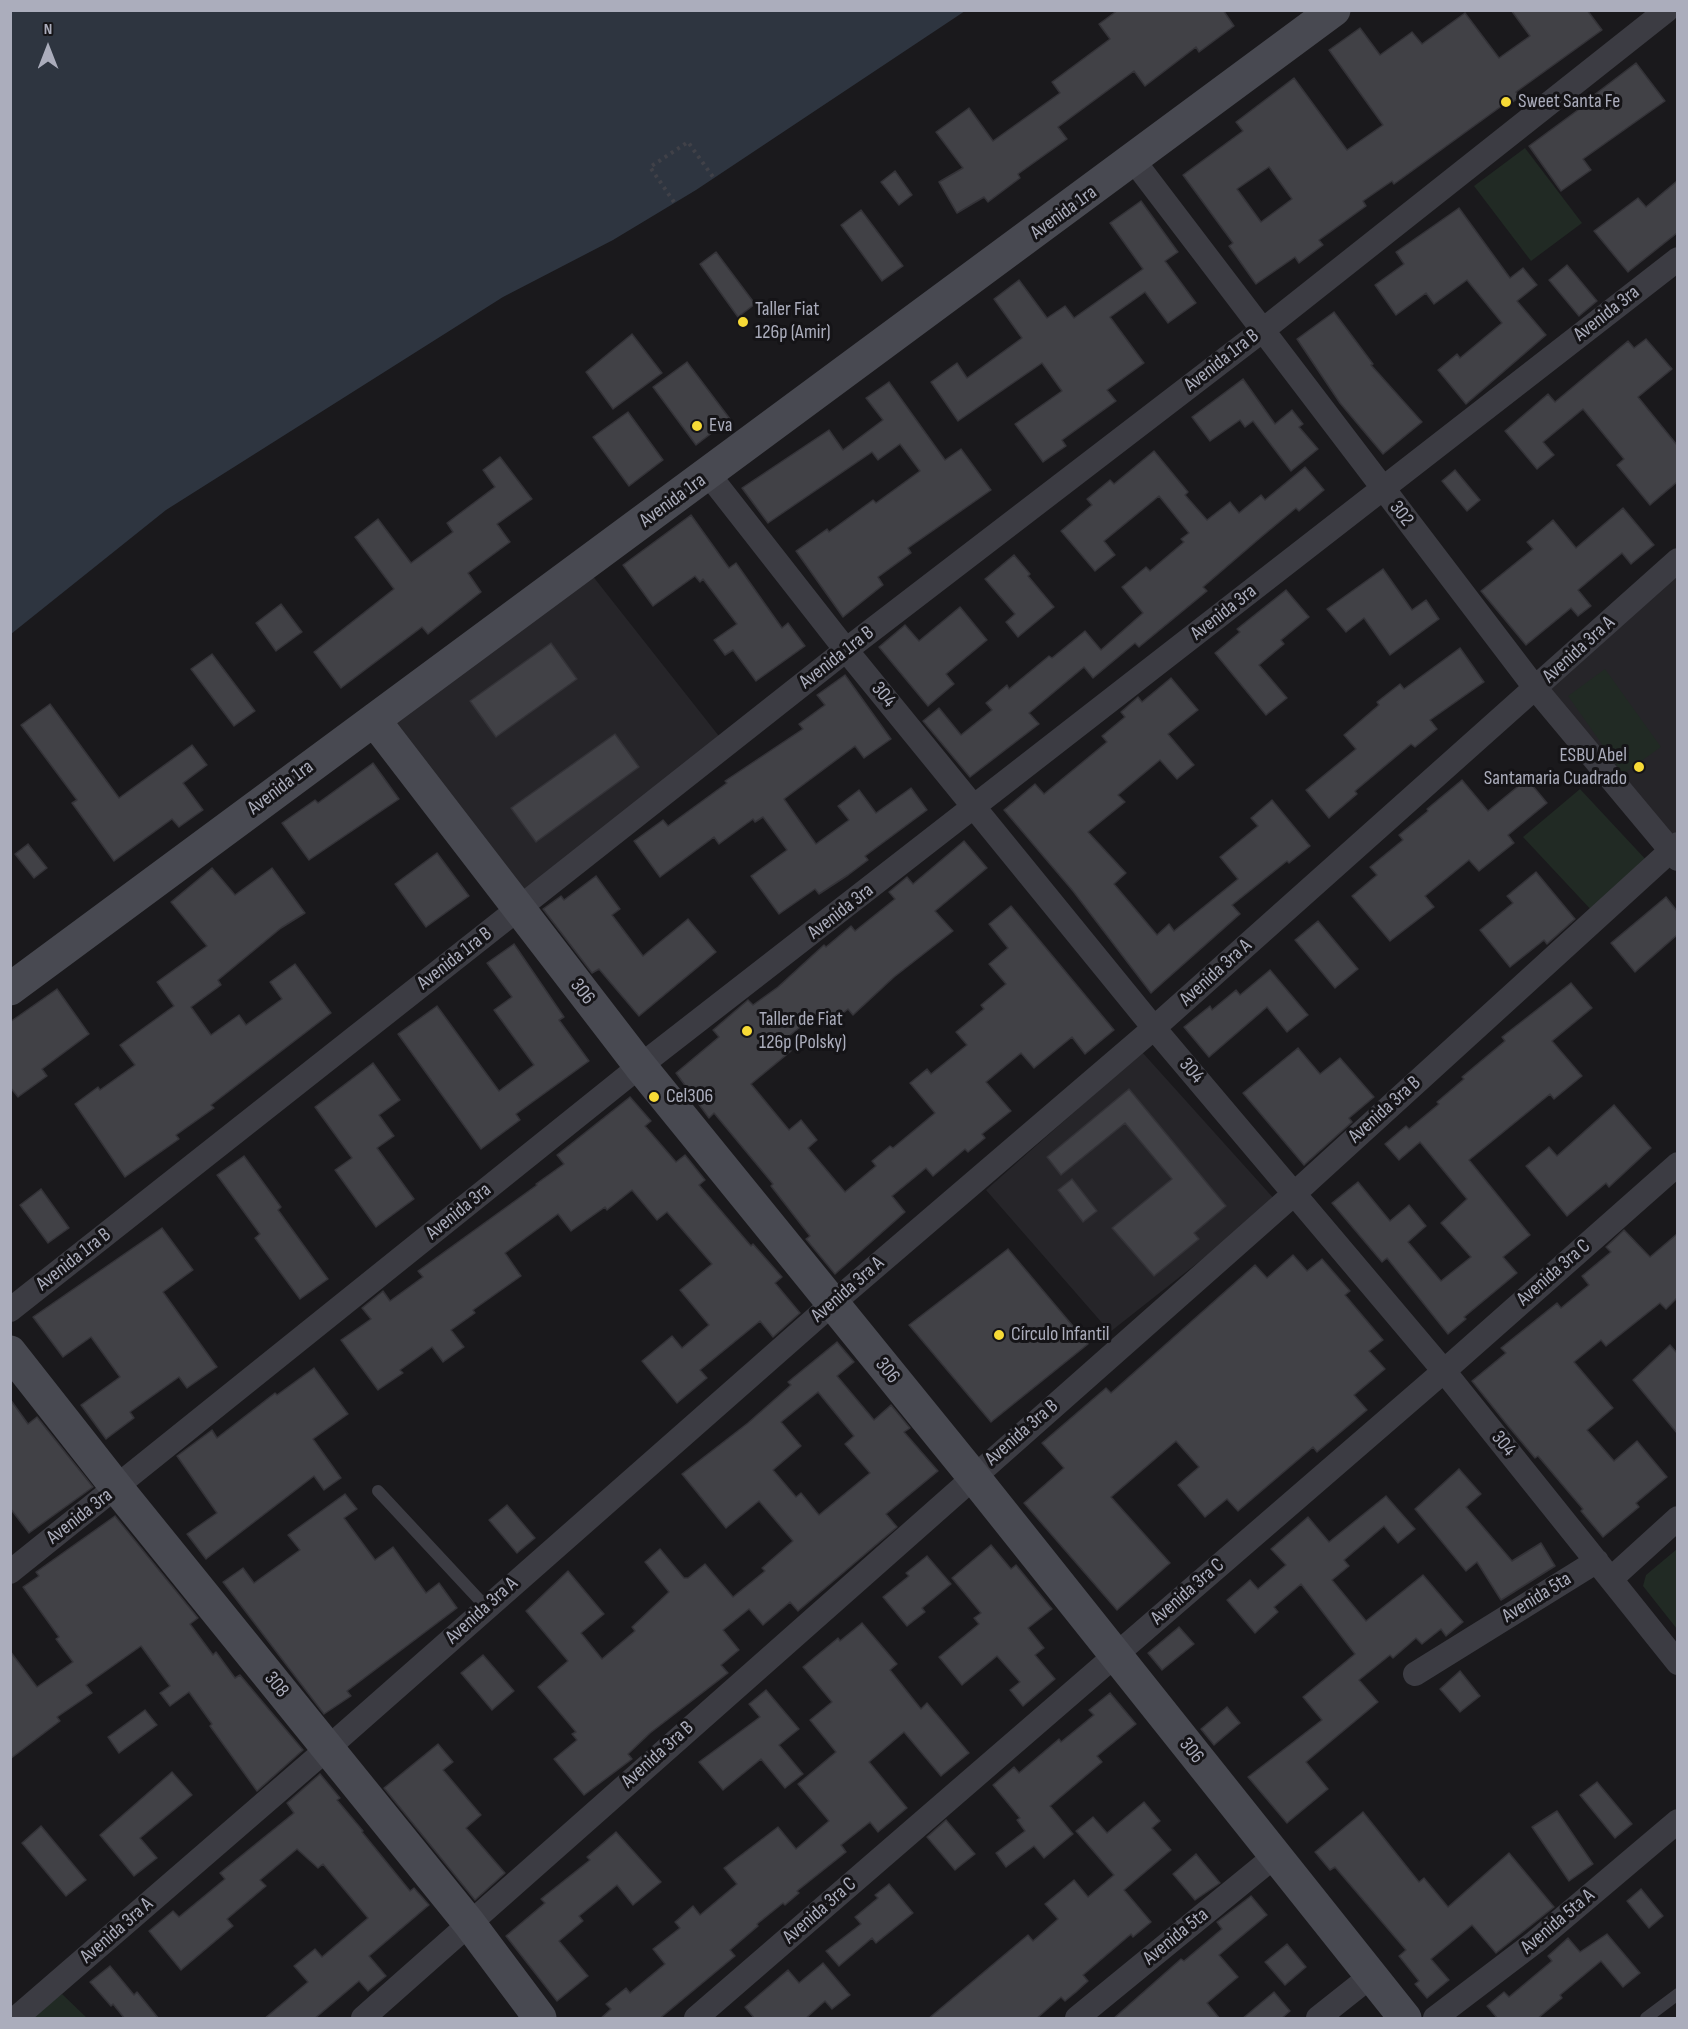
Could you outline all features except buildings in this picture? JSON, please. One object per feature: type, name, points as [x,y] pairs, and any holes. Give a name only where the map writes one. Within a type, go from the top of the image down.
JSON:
[{"type":"street","name":"Avenida 1ra","points":[[10,989],[1134,161],[1334,10]]},
{"type":"street","name":"Avenida 1ra B","points":[[10,1310],[846,650],[1263,330],[1667,10]]},
{"type":"street","name":"302","points":[[1134,161],[1536,689],[1675,851]]},
{"type":"street","name":"Avenida 3ra","points":[[10,1572],[640,1066],[1677,260]]},
{"type":"street","name":"304","points":[[709,475],[846,650],[1154,1028],[1444,1371],[1677,1663]]},
{"type":"street","name":"Avenida 3ra A","points":[[16,2019],[832,1304],[1154,1028],[1536,689],[1677,560]]},
{"type":"street","name":"306","points":[[374,720],[517,909],[640,1066],[973,1476],[1405,2019]]},
{"type":"street","name":"Avenida 3ra B","points":[[363,2019],[1295,1193],[1675,851]]},
{"type":"street","name":"Avenida 3ra C","points":[[696,2019],[1444,1371],[1677,1164]]},
{"type":"street","name":"308","points":[[10,1352],[117,1488],[469,1923],[540,2019]]},
{"type":"street","name":"Avenida 5ta","points":[[1415,1674],[1605,1570],[1677,1518]]},
{"type":"street","name":"Avenida 5ta A","points":[[1435,2019],[1535,1942],[1677,1821]]},
{"type":"street","name":"Avenida 5ta","points":[[1077,2019],[1275,1856]]},
{"type":"street","points":[[1318,2019],[1371,1976]]},
{"type":"lane","points":[[378,1491],[486,1607]]},
{"type":"lane","points":[[1646,2019],[1677,1994]]},
{"type":"path","points":[[674,202],[650,167],[688,142],[712,177]]},
{"type":"shaded area","points":[[11,10],[965,11],[696,190],[613,240],[503,297],[166,510],[11,634]]},
{"type":"shaded area","points":[[1525,148],[1582,223],[1531,261],[1474,186]]},
{"type":"shaded area","name":"ESBU Abel Santamaria Cuadrado","points":[[1677,560],[1678,844],[1536,689]]},
{"type":"shaded area","points":[[584,565],[726,745],[517,909],[374,720]]},
{"type":"shaded area","points":[[1605,669],[1661,747],[1623,774],[1568,696]]},
{"type":"shaded area","points":[[1580,789],[1649,863],[1594,913],[1523,837]]},
{"type":"shaded area","points":[[1142,1052],[1276,1201],[1110,1332],[986,1190]]},
{"type":"shaded area","points":[[1677,1549],[1677,1629],[1643,1586],[1646,1575]]},
{"type":"shaded area","points":[[62,1994],[87,2018],[29,2018]]},
{"type":"place","name":"Sweet Santa Fe","points":[[1506,102]]},
{"type":"place","name":"Taller Fiat 126p (Amir)","points":[[743,322]]},
{"type":"place","name":"Eva","points":[[697,426]]},
{"type":"place","name":"ESBU Abel Santamaria Cuadrado","points":[[1639,767]]},
{"type":"place","name":"Taller de Fiat 126p (Polsky)","points":[[747,1031]]},
{"type":"place","name":"Cel306","points":[[654,1097]]},
{"type":"place","name":"Círculo Infantil","points":[[999,1335]]}]
